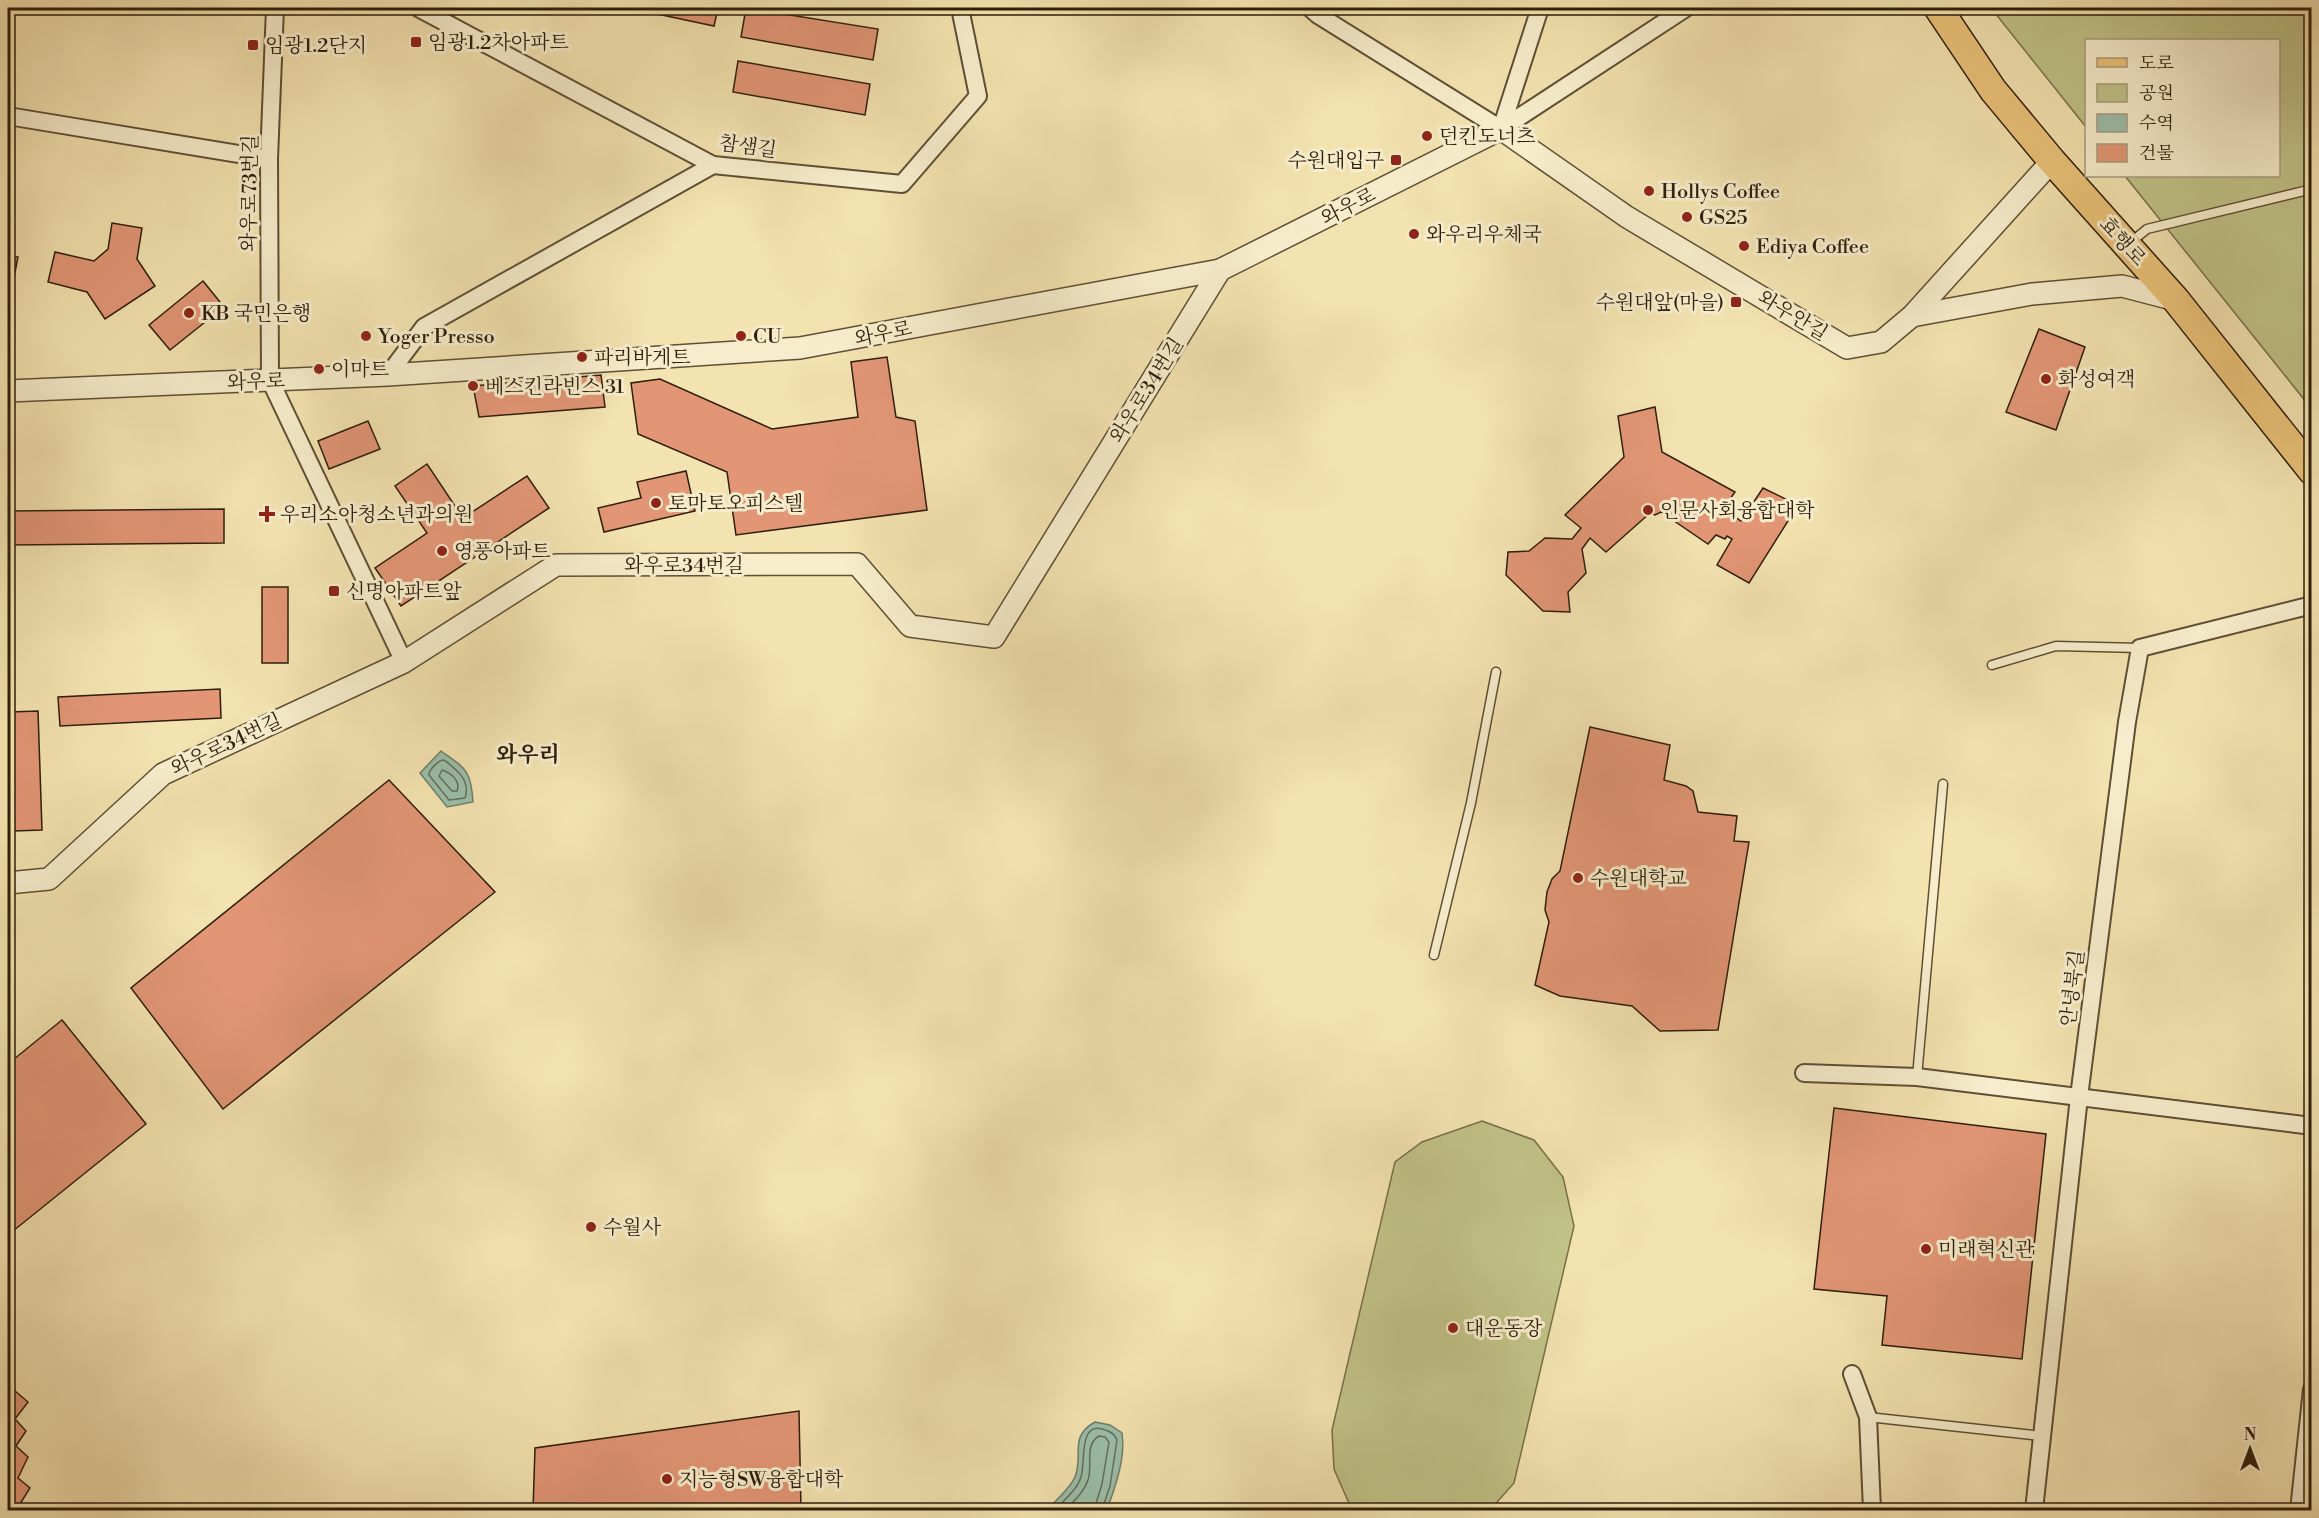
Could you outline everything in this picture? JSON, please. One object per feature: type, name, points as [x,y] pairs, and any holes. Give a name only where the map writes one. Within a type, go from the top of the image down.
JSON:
[{"type":"main road","name":"효행로","points":[[1938,8],[1993,90],[2052,161],[2300,444],[2312,471]]},
{"type":"street","name":"와우로73번길","points":[[270,380],[269,159],[275,8]]},
{"type":"street","name":"참샘길","points":[[418,8],[713,165],[902,184],[978,96],[960,8]]},
{"type":"street","name":"와우안길","points":[[1310,8],[1501,129],[1627,217],[1847,348],[1881,342],[1912,316],[2052,161]]},
{"type":"street","points":[[1501,129],[1540,8]]},
{"type":"street","name":"와우로","points":[[8,391],[388,375],[800,348],[1220,270],[1501,129],[1686,8]]},
{"type":"street","points":[[8,116],[269,159]]},
{"type":"street","points":[[388,375],[424,327],[713,165]]},
{"type":"street","name":"와우로34번길","points":[[8,883],[49,879],[163,774],[404,662],[556,565],[857,564],[910,626],[994,637],[1220,270]]},
{"type":"street","points":[[1912,316],[2032,294],[2122,286],[2176,300]]},
{"type":"street","points":[[270,380],[404,662]]},
{"type":"street","points":[[2140,648],[2312,605]]},
{"type":"street","name":"안녕북길","points":[[2034,1510],[2079,1097],[2127,722],[2140,648]]},
{"type":"street","points":[[1804,1073],[1917,1077],[2312,1126]]},
{"type":"street","points":[[1852,1374],[1868,1417],[1872,1510]]},
{"type":"street","points":[[2299,1510],[2312,1389]]},
{"type":"lane","points":[[2127,246],[2146,229],[2312,189]]},
{"type":"lane","points":[[1992,665],[2056,646],[2140,648]]},
{"type":"lane","points":[[1434,955],[1471,803],[1496,672]]},
{"type":"lane","points":[[1917,1077],[1943,784]]},
{"type":"lane","points":[[1868,1417],[2042,1436]]},
{"type":"green space","points":[[1991,8],[2311,8],[2311,408],[2126,177],[2280,177],[2280,39],[2085,39],[2085,126]]},
{"type":"green space","name":"대운동장","points":[[1482,1121],[1534,1140],[1563,1177],[1574,1226],[1514,1483],[1490,1510],[1352,1510],[1334,1469],[1332,1430],[1395,1162],[1422,1142]]},
{"type":"water","points":[[441,751],[466,771],[471,783],[473,802],[447,807],[420,773]]},
{"type":"water","points":[[1095,1422],[1110,1425],[1122,1433],[1121,1462],[1107,1510],[1048,1510],[1075,1477],[1079,1440],[1087,1428]]},
{"type":"building","points":[[629,8],[718,8],[714,26]]},
{"type":"building","points":[[746,8],[878,29],[873,60],[741,37]]},
{"type":"building","points":[[738,61],[870,84],[865,115],[733,92]]},
{"type":"building","points":[[112,223],[142,228],[137,259],[155,286],[105,319],[87,292],[48,282],[55,252],[94,261],[108,249]]},
{"type":"building","points":[[8,255],[18,257],[12,288],[8,287]]},
{"type":"building","points":[[203,281],[224,307],[170,350],[149,325]]},
{"type":"building","name":"화성여객","points":[[2039,329],[2085,347],[2056,430],[2006,412]]},
{"type":"building","points":[[887,357],[896,417],[915,421],[927,510],[736,535],[727,472],[638,434],[631,383],[660,379],[772,429],[858,417],[851,362]]},
{"type":"building","points":[[601,375],[605,407],[479,417],[473,386]]},
{"type":"building","name":"인문사회융합대학","points":[[1655,407],[1662,452],[1735,492],[1723,509],[1741,521],[1763,488],[1798,505],[1749,583],[1717,565],[1732,539],[1716,535],[1708,544],[1661,512],[1655,515],[1650,513],[1606,552],[1590,538],[1582,549],[1586,573],[1568,592],[1570,612],[1543,611],[1506,575],[1508,552],[1529,551],[1545,538],[1572,539],[1581,528],[1565,515],[1624,457],[1618,416]]},
{"type":"building","points":[[368,421],[380,449],[329,469],[318,441]]},
{"type":"building","name":"영풍아파트","points":[[427,464],[463,518],[527,476],[549,508],[401,606],[375,568],[427,533],[395,486]]},
{"type":"building","name":"토마토오피스텔","points":[[686,471],[695,511],[604,532],[598,508],[641,498],[637,482]]},
{"type":"building","points":[[224,509],[224,543],[8,545],[8,511]]},
{"type":"building","points":[[262,587],[288,587],[288,663],[262,663]]},
{"type":"building","points":[[220,689],[221,718],[60,726],[58,697]]},
{"type":"building","points":[[38,711],[42,830],[14,831],[9,712]]},
{"type":"building","points":[[1590,727],[1670,745],[1664,780],[1686,786],[1693,791],[1698,812],[1737,816],[1734,841],[1749,842],[1718,1030],[1660,1031],[1632,1006],[1560,996],[1535,985],[1549,922],[1545,910],[1547,892],[1552,879],[1560,871]]},
{"type":"building","points":[[389,780],[495,892],[223,1109],[131,988]]},
{"type":"building","points":[[62,1020],[146,1124],[13,1231],[8,1224],[8,1064]]},
{"type":"building","name":"미래혁신관","points":[[1834,1108],[2046,1134],[2022,1359],[1882,1345],[1887,1296],[1814,1289]]},
{"type":"building","points":[[8,1385],[28,1402],[15,1419],[26,1431],[16,1446],[28,1457],[18,1478],[30,1488],[20,1504],[26,1510],[8,1510]]},
{"type":"building","name":"지능형SW융합대학","points":[[799,1411],[801,1510],[533,1510],[535,1448]]},
{"type":"place","name":"임광1.2차아파트","points":[[416,42]]},
{"type":"place","name":"임광1.2단지","points":[[253,45]]},
{"type":"place","name":"던킨도너츠","points":[[1427,136]]},
{"type":"place","name":"수원대입구","points":[[1396,160]]},
{"type":"place","name":"Hollys Coffee","points":[[1649,191]]},
{"type":"place","name":"GS25","points":[[1687,217]]},
{"type":"place","name":"와우리우체국","points":[[1414,234]]},
{"type":"place","name":"Ediya Coffee","points":[[1744,246]]},
{"type":"place","name":"수원대앞(마을)","points":[[1736,302]]},
{"type":"place","name":"KB 국민은행","points":[[189,313]]},
{"type":"place","name":"Yoger Presso","points":[[366,336]]},
{"type":"place","name":"CU","points":[[741,336]]},
{"type":"place","name":"파리바게트","points":[[582,357]]},
{"type":"place","name":"이마트","points":[[319,369]]},
{"type":"place","name":"화성여객","points":[[2046,379]]},
{"type":"place","name":"베스킨라빈스 31","points":[[473,386]]},
{"type":"place","name":"토마토오피스텔","points":[[656,503]]},
{"type":"place","name":"인문사회융합대학","points":[[1648,510]]},
{"type":"place","name":"우리소아청소년과의원","points":[[267,514]]},
{"type":"place","name":"영풍아파트","points":[[442,551]]},
{"type":"place","name":"신명아파트앞","points":[[334,591]]},
{"type":"place","name":"수원대학교","points":[[1578,878]]},
{"type":"place","name":"수월사","points":[[591,1227]]},
{"type":"place","name":"미래혁신관","points":[[1926,1249]]},
{"type":"place","name":"대운동장","points":[[1453,1328]]},
{"type":"place","name":"지능형SW융합대학","points":[[667,1479]]},
{"type":"district","name":"와우리","points":[[528,754]]}]
